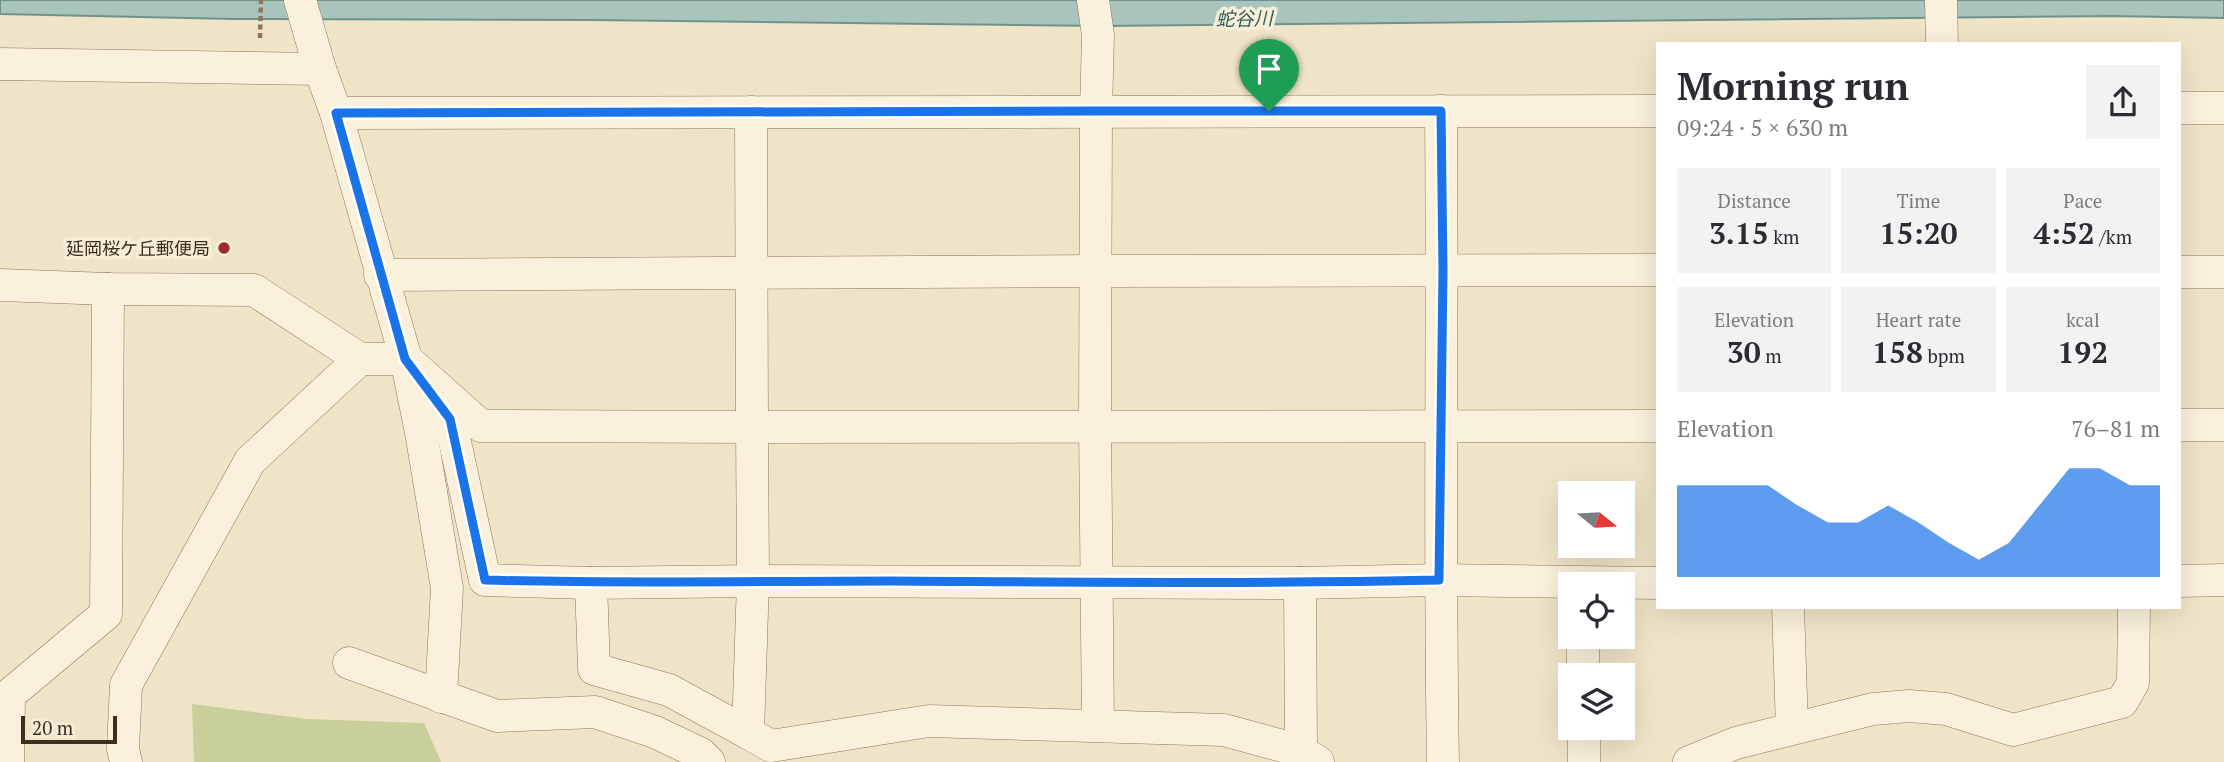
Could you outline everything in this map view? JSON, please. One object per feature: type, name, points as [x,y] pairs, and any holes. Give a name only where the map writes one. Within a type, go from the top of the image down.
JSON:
[{"type":"street","points":[[300,0],[336,113],[405,359],[421,432],[447,588],[441,697]]},
{"type":"street","points":[[1093,0],[1098,35],[1095,426],[1098,725]]},
{"type":"street","points":[[1941,0],[1942,38]]},
{"type":"street","points":[[0,64],[320,69]]},
{"type":"street","points":[[2181,108],[2224,108]]},
{"type":"street","points":[[1441,111],[1443,271],[1439,580],[1443,762]]},
{"type":"street","points":[[336,113],[1656,111]]},
{"type":"street","points":[[748,733],[753,581],[751,112]]},
{"type":"street","points":[[380,275],[1656,271]]},
{"type":"street","points":[[2181,272],[2224,272]]},
{"type":"street","points":[[0,285],[254,290],[360,359],[405,359],[481,426],[1656,426]]},
{"type":"street","points":[[8,762],[9,695],[106,614],[108,289]]},
{"type":"street","points":[[126,762],[123,749],[126,685],[250,461],[360,359]]},
{"type":"street","points":[[405,359],[450,419],[485,580],[591,583],[1300,583],[1439,580],[1558,583]]},
{"type":"street","points":[[2181,425],[2224,425]]},
{"type":"street","points":[[2181,581],[2224,580]]},
{"type":"street","points":[[591,583],[594,669],[669,690],[771,746],[929,721],[1224,730],[1309,756],[1300,583]]},
{"type":"street","points":[[1635,583],[1656,583]]},
{"type":"street","points":[[1788,609],[1792,728]]},
{"type":"street","points":[[1689,762],[1736,743],[1873,709],[1909,706],[1946,709],[2013,730],[2122,702],[2133,683],[2134,609]]},
{"type":"street","points":[[349,663],[497,716],[595,712],[656,732],[701,754],[709,762]]},
{"type":"street","points":[[1584,740],[1584,762]]},
{"type":"path","points":[[259,48],[261,0]]},
{"type":"green space","points":[[192,704],[307,719],[424,723],[441,762],[194,762]]},
{"type":"water","name":"蛇谷川","points":[[0,0],[2224,0],[2224,18],[2112,16],[1103,26],[235,19],[0,14]]},
{"type":"place","name":"延岡桜ケ丘郵便局","points":[[224,248]]},
{"type":"route","points":[[1096,111],[1269,111],[1441,111],[1443,271],[1439,580],[1300,583],[591,583],[485,580],[450,419],[405,359],[336,113],[1096,111]]}]
